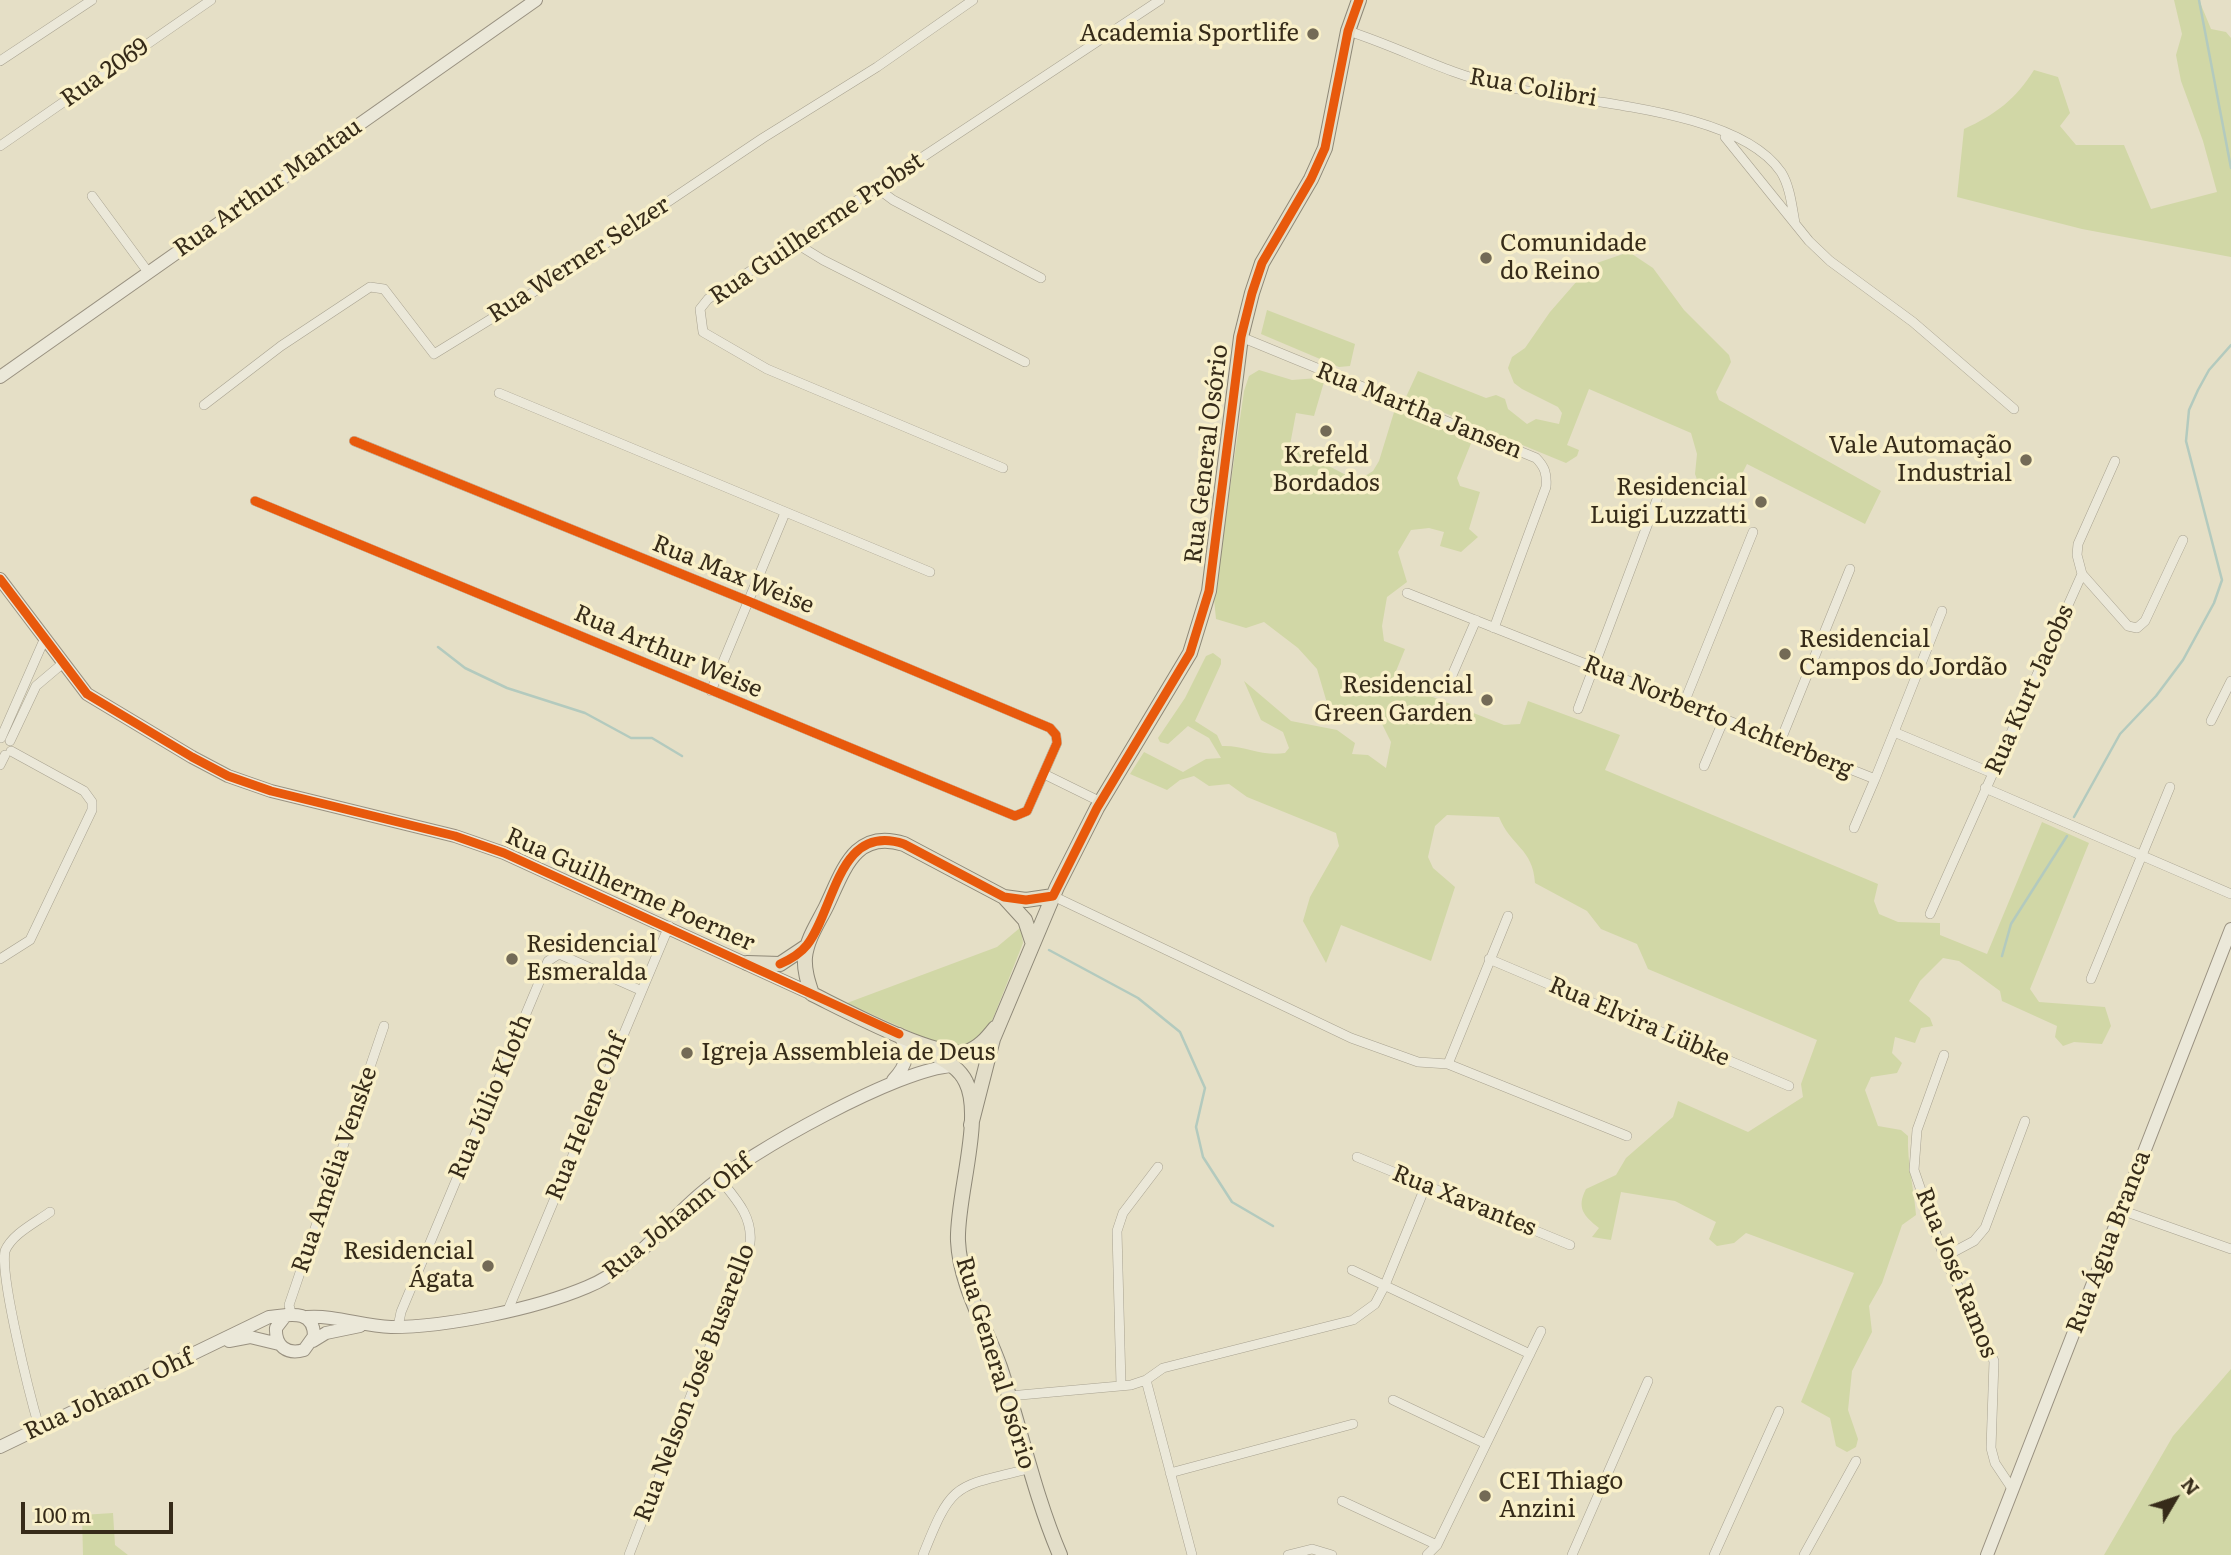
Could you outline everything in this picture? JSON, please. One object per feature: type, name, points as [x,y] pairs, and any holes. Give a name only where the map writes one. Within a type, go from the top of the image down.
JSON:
[{"type":"main road","name":"Rua General Osório","points":[[1060,1555],[1028,1469],[1009,1396],[965,1276],[959,1249],[958,1232],[971,1125],[993,1039],[1053,896],[1101,802],[1169,692],[1190,653],[1200,625],[1209,591],[1241,337],[1256,276],[1311,179],[1325,148],[1348,31],[1359,0]]},
{"type":"main road","points":[[812,994],[805,971],[807,946],[848,860],[872,842],[892,841],[904,845],[1004,897],[1025,919],[1033,944]]},
{"type":"main road","points":[[1004,897],[1026,900],[1053,896]]},
{"type":"main road","points":[[747,963],[780,964],[807,946]]},
{"type":"main road","name":"Rua Guilherme Poerner","points":[[812,994],[899,1034]]},
{"type":"main road","name":"Rua General Osório","points":[[899,1034],[938,1049],[963,1052],[981,1044],[1000,1021]]},
{"type":"main road","points":[[899,1034],[953,1066],[975,1058],[993,1039]]},
{"type":"main road","name":"Rua General Osório","points":[[953,1066],[968,1084],[971,1125]]},
{"type":"street","points":[[0,61],[92,0]]},
{"type":"street","name":"Rua 2069","points":[[0,146],[211,0]]},
{"type":"street","name":"Rua Arthur Mantau","points":[[0,377],[536,0]]},
{"type":"street","name":"Rua Werner Selzer","points":[[204,405],[281,346],[370,287],[384,289],[434,354],[517,303],[763,138],[877,67],[973,0]]},
{"type":"street","name":"Rua Guilherme Probst","points":[[1003,468],[767,369],[702,332],[700,309],[708,299],[792,241],[877,188],[1160,0]]},
{"type":"street","name":"Rua Colibri","points":[[1348,31],[1451,73],[1501,86],[1597,99],[1668,115],[1758,148],[1783,174],[1795,223]]},
{"type":"street","name":"Rua Colibri","points":[[1721,133],[1830,261],[1913,322],[2014,409]]},
{"type":"street","points":[[1746,160],[1758,148]]},
{"type":"street","points":[[1769,192],[1786,184]]},
{"type":"street","points":[[877,188],[892,200],[1041,278]]},
{"type":"street","points":[[92,196],[148,272]]},
{"type":"street","points":[[792,241],[823,260],[1025,362]]},
{"type":"street","name":"Rua Martha Jansen","points":[[1241,337],[1536,458],[1548,475],[1546,487],[1494,628]]},
{"type":"street","points":[[499,393],[930,572]]},
{"type":"street","name":"Rua Max Weise","points":[[354,441],[748,601],[1049,728],[1056,735],[1057,743],[1044,774]]},
{"type":"street","name":"Rua Kurt Jacobs","points":[[2115,461],[2078,544],[2077,555],[2082,573],[1985,788],[2231,894]]},
{"type":"street","points":[[1578,709],[1662,486]]},
{"type":"street","name":"Rua Arthur Weise","points":[[255,501],[1015,816],[1027,811],[1044,774]]},
{"type":"street","points":[[711,691],[785,513]]},
{"type":"street","points":[[1684,703],[1753,531]]},
{"type":"street","points":[[2082,573],[2128,626],[2137,628],[2145,621],[2183,540]]},
{"type":"street","points":[[1780,741],[1850,569]]},
{"type":"street","name":"Rua Guilherme Poerner","points":[[0,579],[87,694],[228,776],[271,791],[455,836],[505,853],[669,926],[812,994]]},
{"type":"street","points":[[1407,593],[1494,628]]},
{"type":"street","name":"Rua Norberto Achterberg","points":[[1494,628],[1875,779],[1942,611]]},
{"type":"street","points":[[1447,687],[1476,620]]},
{"type":"street","points":[[0,765],[44,640]]},
{"type":"street","points":[[5,746],[36,685],[62,664]]},
{"type":"street","points":[[2211,721],[2231,681]]},
{"type":"street","points":[[1704,766],[1724,719]]},
{"type":"street","points":[[1894,732],[1992,773]]},
{"type":"street","points":[[0,959],[30,940],[92,810],[92,802],[84,791],[5,746]]},
{"type":"street","points":[[1044,774],[1101,802]]},
{"type":"street","points":[[1854,828],[1875,779]]},
{"type":"street","points":[[2091,979],[2170,787]]},
{"type":"street","points":[[1930,915],[1985,788]]},
{"type":"street","points":[[1053,896],[1351,1038],[1418,1062],[1448,1063],[1627,1136]]},
{"type":"street","points":[[1448,1063],[1508,916]]},
{"type":"street","name":"Rua Helene Ohf","points":[[508,1310],[640,989],[669,926]]},
{"type":"street","name":"Rua Água Branca","points":[[1987,1555],[2231,929]]},
{"type":"street","name":"Rua Júlio Kloth","points":[[398,1326],[401,1311],[548,961],[559,954],[640,989]]},
{"type":"street","name":"Rua Elvira Lübke","points":[[1489,959],[1789,1086]]},
{"type":"street","name":"Rua Amélia Venske","points":[[288,1314],[384,1026]]},
{"type":"street","points":[[890,1083],[903,1070],[908,1058],[906,1046],[899,1034]]},
{"type":"street","name":"Rua José Ramos","points":[[1944,1055],[1917,1130],[1914,1170],[1944,1257],[1994,1361],[1991,1448],[1999,1470],[2013,1490]]},
{"type":"street","name":"Rua Johann Ohf","points":[[307,1317],[322,1316],[370,1325],[418,1326],[508,1310],[588,1287],[654,1240],[719,1178],[768,1147],[890,1083],[927,1069],[953,1066]]},
{"type":"street","points":[[1944,1257],[1974,1241],[1985,1228],[2025,1121]]},
{"type":"street","name":"Rua Xavantes","points":[[1357,1157],[1570,1245]]},
{"type":"street","points":[[1121,1385],[1116,1231],[1123,1213],[1158,1167]]},
{"type":"street","name":"Rua Nelson José Busarello","points":[[629,1555],[750,1243],[752,1228],[745,1213],[719,1178]]},
{"type":"street","points":[[1009,1396],[1146,1380],[1163,1368],[1353,1320],[1375,1304],[1426,1185]]},
{"type":"street","points":[[2121,1210],[2231,1249]]},
{"type":"street","points":[[39,1427],[18,1352],[2,1266],[5,1251],[13,1239],[50,1212]]},
{"type":"street","points":[[1352,1270],[1530,1354]]},
{"type":"street","points":[[288,1314],[307,1317],[314,1331],[313,1341],[308,1348],[298,1352],[284,1349],[279,1344],[276,1328],[288,1314]]},
{"type":"street","name":"Rua Johann Ohf","points":[[0,1447],[269,1317],[288,1314]]},
{"type":"street","name":"Rua Johann Ohf","points":[[313,1341],[326,1333],[370,1325]]},
{"type":"street","points":[[1427,1555],[1437,1545],[1541,1332]]},
{"type":"street","name":"Rua Johann Ohf","points":[[218,1343],[250,1337],[279,1344]]},
{"type":"street","points":[[1146,1380],[1192,1555]]},
{"type":"street","points":[[1572,1555],[1648,1381]]},
{"type":"street","points":[[1393,1400],[1486,1444]]},
{"type":"street","points":[[1714,1555],[1779,1410]]},
{"type":"street","points":[[1170,1474],[1353,1424]]},
{"type":"street","points":[[1804,1555],[1856,1461]]},
{"type":"street","points":[[923,1555],[940,1512],[959,1489],[1028,1469]]},
{"type":"street","points":[[1342,1501],[1437,1545]]},
{"type":"street","points":[[1288,1555],[1312,1549],[1332,1555]]},
{"type":"green space","points":[[2174,0],[2199,0],[2211,29],[2226,32],[2231,38],[2231,257],[2082,229],[1957,197],[1964,129],[2004,105],[2034,70],[2058,77],[2070,113],[2060,126],[2076,145],[2124,145],[2151,209],[2217,192],[2203,141],[2181,81],[2176,55],[2182,34]]},
{"type":"green space","points":[[1629,252],[1653,268],[1684,310],[1729,355],[1731,362],[1716,392],[1719,400],[1881,491],[1865,524],[1747,464],[1731,496],[1714,496],[1701,490],[1695,474],[1697,454],[1691,433],[1589,389],[1567,445],[1579,450],[1577,456],[1566,463],[1406,397],[1418,371],[1486,398],[1496,395],[1505,399],[1508,409],[1527,424],[1536,419],[1559,424],[1562,413],[1558,407],[1514,383],[1508,368],[1512,357],[1525,348],[1550,312],[1591,265]]},
{"type":"green space","points":[[1267,310],[1355,344],[1350,366],[1339,367],[1261,334]]},
{"type":"green space","points":[[1259,370],[1292,380],[1318,378],[1324,382],[1314,416],[1296,413],[1290,445],[1320,455],[1319,461],[1346,475],[1362,478],[1373,471],[1379,461],[1395,409],[1472,441],[1457,478],[1460,486],[1480,492],[1469,529],[1478,537],[1461,552],[1440,546],[1444,532],[1429,528],[1411,530],[1398,552],[1407,582],[1387,597],[1382,626],[1384,641],[1405,649],[1392,681],[1504,725],[1520,724],[1528,701],[1620,735],[1605,770],[1878,884],[1874,901],[1879,914],[1898,922],[1940,923],[1940,935],[1987,954],[2042,822],[2089,843],[2030,989],[2039,1002],[2105,1007],[2111,1026],[2102,1044],[2074,1042],[2063,1046],[2055,1037],[2057,1026],[2002,1001],[2000,991],[1959,961],[1943,958],[1920,981],[1909,1001],[1930,1018],[1933,1026],[1921,1028],[1915,1043],[1895,1037],[1892,1053],[1902,1063],[1897,1073],[1871,1077],[1865,1090],[1878,1126],[1901,1130],[1908,1136],[1916,1215],[1902,1225],[1882,1283],[1869,1306],[1872,1332],[1852,1371],[1848,1410],[1858,1439],[1856,1447],[1847,1452],[1836,1446],[1830,1418],[1801,1402],[1854,1273],[1746,1233],[1734,1243],[1717,1246],[1709,1239],[1716,1222],[1675,1201],[1621,1192],[1611,1240],[1592,1237],[1599,1228],[1589,1220],[1582,1207],[1586,1189],[1616,1175],[1626,1158],[1673,1117],[1678,1101],[1748,1132],[1803,1097],[1801,1084],[1817,1040],[1648,969],[1637,944],[1601,929],[1587,911],[1535,883],[1530,862],[1499,817],[1447,815],[1435,826],[1428,857],[1433,868],[1455,887],[1431,961],[1341,925],[1326,963],[1303,921],[1310,897],[1339,846],[1336,833],[1247,797],[1229,784],[1209,786],[1194,776],[1180,780],[1167,790],[1130,774],[1144,752],[1183,772],[1206,759],[1221,758],[1209,738],[1188,726],[1168,744],[1160,742],[1158,738],[1185,698],[1206,656],[1213,653],[1221,659],[1221,664],[1195,721],[1217,735],[1222,746],[1277,754],[1285,753],[1289,748],[1283,732],[1261,720],[1244,681],[1291,721],[1337,730],[1355,743],[1352,754],[1368,755],[1386,768],[1391,742],[1380,720],[1327,703],[1317,669],[1298,648],[1264,622],[1246,628],[1216,619],[1214,599],[1244,391],[1249,376]]},
{"type":"green space","points":[[1021,927],[1023,943],[988,1031],[966,1046],[947,1048],[847,1003],[997,947]]},
{"type":"green space","points":[[2231,1369],[2231,1555],[2104,1555],[2173,1436]]},
{"type":"green space","points":[[113,1513],[115,1545],[128,1555],[83,1555],[82,1515]]},
{"type":"waterway","points":[[2199,0],[2231,168]]},
{"type":"waterway","points":[[2074,817],[2120,734],[2156,696],[2183,660],[2214,603],[2222,580],[2186,441],[2189,410],[2198,390],[2209,370],[2231,345]]},
{"type":"waterway","points":[[438,647],[465,668],[507,688],[585,713],[631,738],[652,738],[682,756]]},
{"type":"waterway","points":[[2002,956],[2011,924],[2067,836]]},
{"type":"waterway","points":[[1049,950],[1138,998],[1180,1032],[1205,1088],[1196,1127],[1203,1157],[1232,1202],[1273,1226]]},
{"type":"cycle path","points":[[780,964],[791,959],[807,945],[841,873],[865,845],[882,841],[904,844],[1004,897],[1026,900],[1053,896],[1097,808],[1190,653],[1209,591],[1241,337],[1252,293],[1262,263],[1311,179],[1325,148],[1348,31],[1359,0]]},
{"type":"cycle path","points":[[255,501],[1015,816],[1027,811],[1057,743],[1056,735],[1050,728],[748,601],[354,441]]},
{"type":"cycle path","points":[[0,579],[87,694],[228,776],[271,791],[455,836],[504,853],[899,1034]]},
{"type":"place","name":"Academia Sportlife","points":[[1313,34]]},
{"type":"place","name":"Comunidade do Reino","points":[[1486,258]]},
{"type":"place","name":"Krefeld Bordados","points":[[1326,431]]},
{"type":"place","name":"Vale Automação Industrial","points":[[2026,460]]},
{"type":"place","name":"Residencial Luigi Luzzatti","points":[[1761,502]]},
{"type":"place","name":"Residencial Campos do Jordão","points":[[1785,654]]},
{"type":"place","name":"Residencial Green Garden","points":[[1487,700]]},
{"type":"place","name":"Residencial Esmeralda","points":[[512,959]]},
{"type":"place","name":"Igreja Assembleia de Deus","points":[[687,1053]]},
{"type":"place","name":"Residencial Ágata","points":[[488,1266]]},
{"type":"place","name":"CEI Thiago Anzini","points":[[1485,1496]]}]
